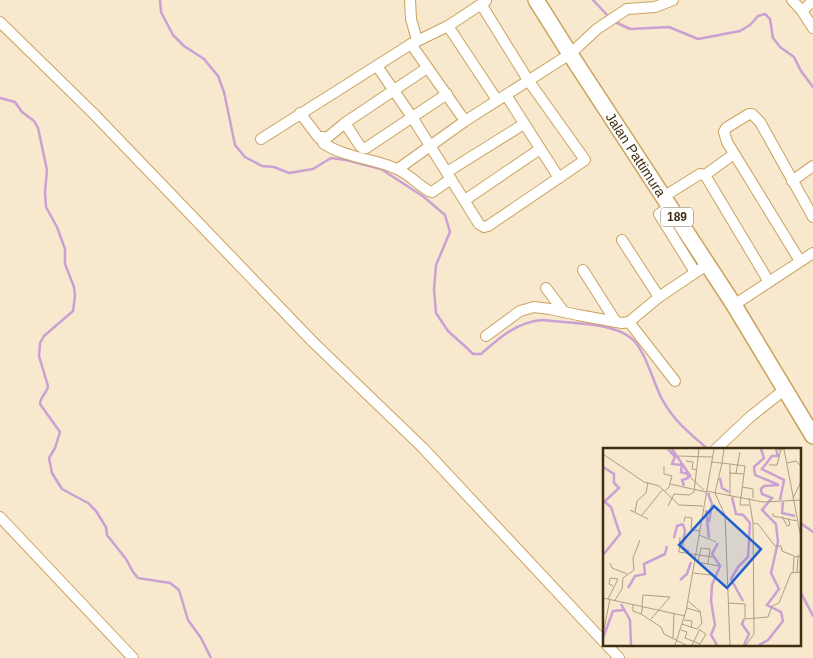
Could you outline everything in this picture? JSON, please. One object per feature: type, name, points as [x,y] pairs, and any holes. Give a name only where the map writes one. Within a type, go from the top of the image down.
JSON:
[{"type":"main road","name":"Jalan Pattimura","points":[[536,0],[708,264],[813,436]]},
{"type":"street","points":[[410,0],[414,42],[427,68],[466,121]]},
{"type":"street","points":[[398,169],[466,121],[570,54],[597,28],[609,20],[627,9],[655,7],[673,0]]},
{"type":"street","points":[[792,0],[813,28]]},
{"type":"street","points":[[802,11],[813,1]]},
{"type":"street","points":[[261,139],[414,42],[448,26],[484,2],[528,80],[585,158],[583,162],[484,227],[479,224],[395,89],[377,66]]},
{"type":"street","points":[[0,22],[92,112],[313,342],[423,448],[603,641]]},
{"type":"street","points":[[448,26],[524,124],[559,178]]},
{"type":"street","points":[[300,113],[319,138],[328,137],[345,122],[427,68]]},
{"type":"street","points":[[345,122],[360,146],[363,148],[368,147],[446,94]]},
{"type":"street","points":[[800,261],[726,142],[724,132],[744,116],[752,114],[760,122],[792,181],[811,210]]},
{"type":"street","points":[[322,137],[323,143],[341,153],[398,169],[432,192],[449,176],[524,124]]},
{"type":"street","points":[[465,200],[540,150]]},
{"type":"street","points":[[695,272],[659,214],[667,202],[700,174],[705,175],[734,154]]},
{"type":"street","points":[[792,181],[813,166]]},
{"type":"street","points":[[705,175],[769,282]]},
{"type":"street","points":[[622,240],[658,297]]},
{"type":"street","points":[[734,305],[813,253]]},
{"type":"street","points":[[486,336],[513,316],[527,309],[534,308],[550,309],[616,322],[629,322],[658,297],[708,264]]},
{"type":"street","points":[[583,270],[616,322]]},
{"type":"street","points":[[546,288],[564,312]]},
{"type":"street","points":[[629,322],[674,381]]},
{"type":"street","points":[[717,448],[750,417],[784,390]]},
{"type":"street","points":[[0,517],[133,658]]},
{"type":"street","points":[[608,646],[619,658]]},
{"type":"waterway","points":[[160,0],[161,12],[173,35],[184,46],[204,59],[218,76],[224,92],[235,145],[245,157],[262,166],[274,167],[289,173],[313,169],[331,158],[381,169],[424,197],[445,215],[450,232],[436,265],[434,289],[436,313],[448,331],[473,354],[481,354],[516,327],[533,321],[542,320],[601,326],[622,333],[636,343],[671,414],[707,448]]},
{"type":"waterway","points":[[593,0],[609,17]]},
{"type":"waterway","points":[[613,21],[630,29],[669,27],[698,39],[740,31],[750,25],[758,16],[765,14],[770,19],[773,38],[780,47],[794,57],[801,71],[813,87]]},
{"type":"waterway","points":[[0,98],[15,102],[22,112],[34,121],[38,128],[47,170],[46,207],[57,227],[65,249],[65,264],[74,287],[73,311],[44,336],[40,343],[39,356],[48,386],[40,404],[60,432],[55,448],[49,458],[52,473],[62,489],[88,503],[96,511],[106,527],[107,535],[138,578],[170,583],[179,590],[188,620],[201,638],[211,658]]},
{"type":"waterway","points":[[800,523],[813,532]]},
{"type":"waterway","points":[[800,591],[813,616]]}]
